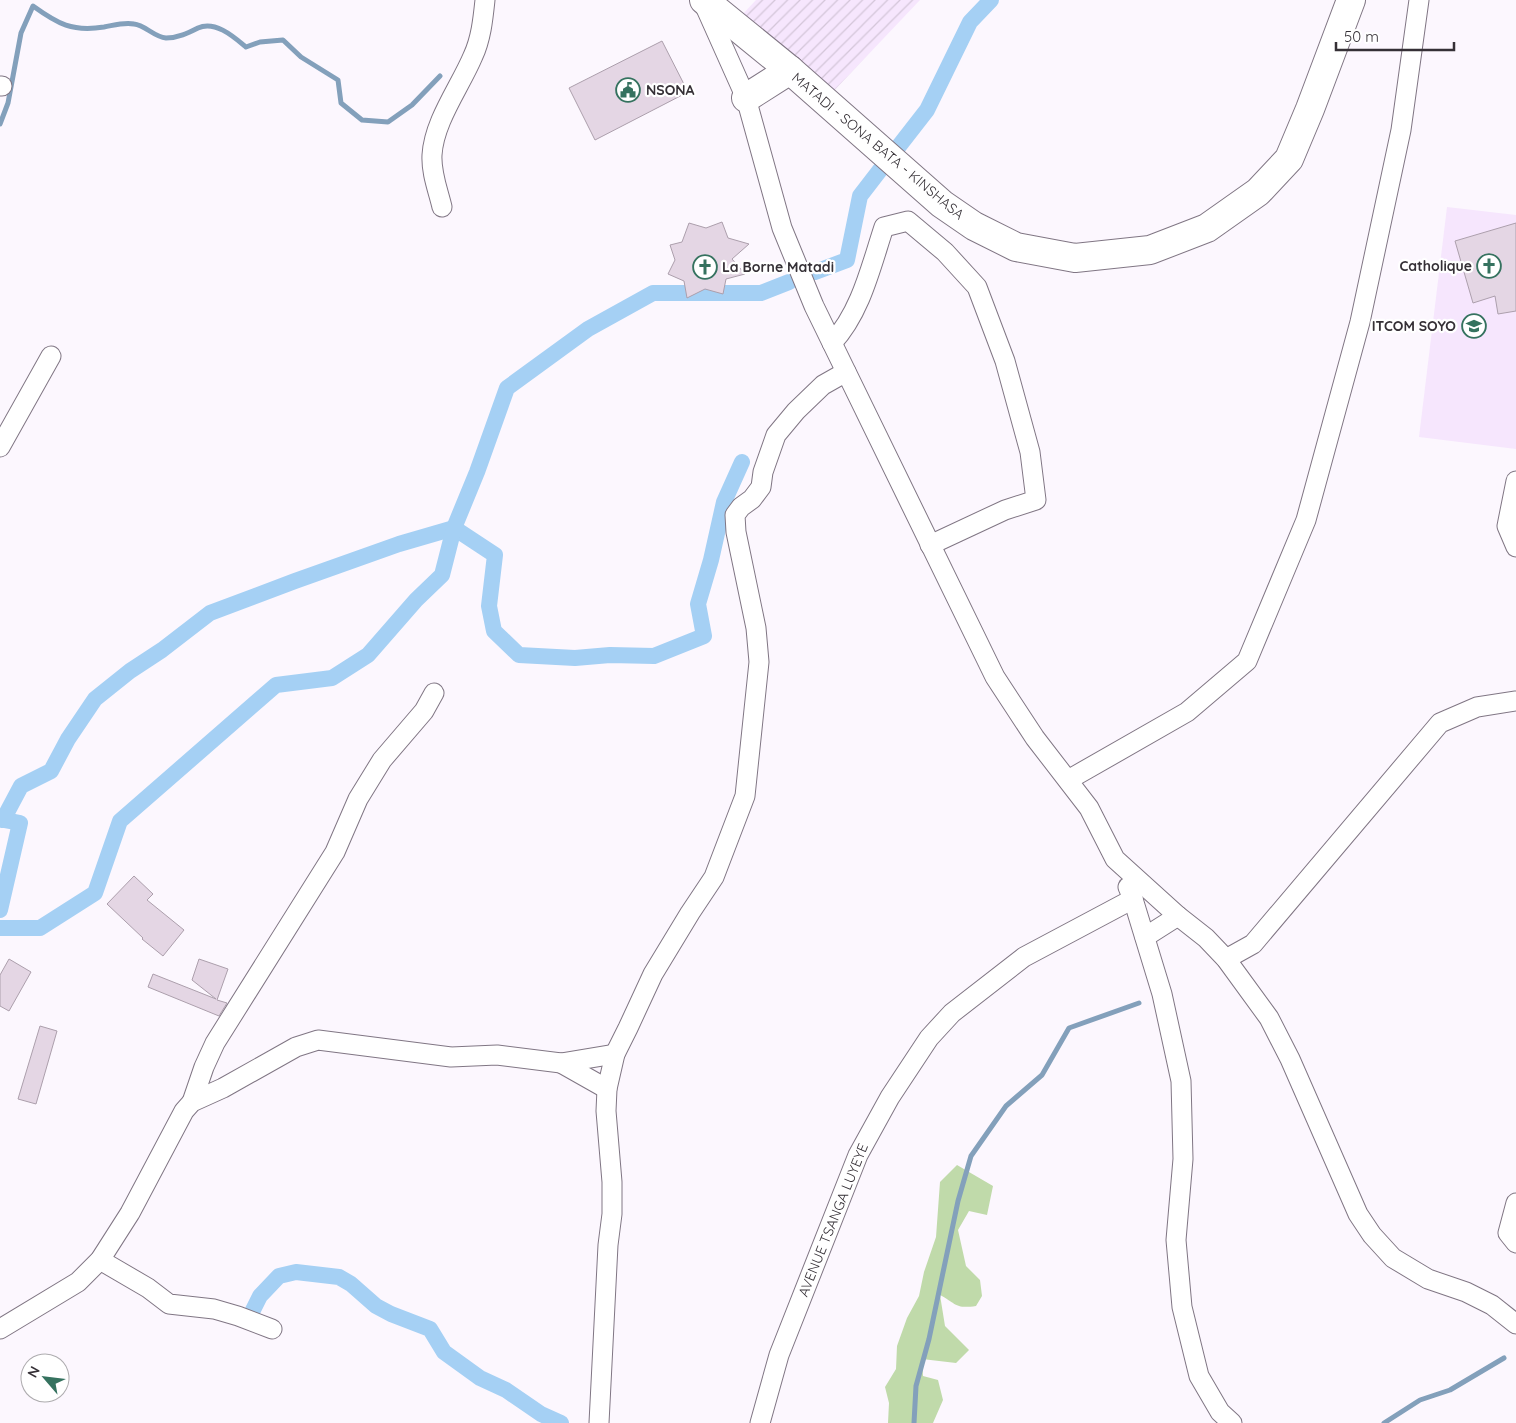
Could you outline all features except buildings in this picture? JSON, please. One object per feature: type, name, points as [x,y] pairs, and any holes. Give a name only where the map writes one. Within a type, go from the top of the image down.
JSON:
[{"type":"highway","name":"MATADI - SONA BATA - KINSHASA","points":[[703,0],[790,70],[942,204],[974,226],[1016,247],[1076,258],[1150,250],[1207,228],[1258,192],[1289,159],[1351,0]]},
{"type":"highway","points":[[746,98],[790,70]]},
{"type":"street","points":[[442,207],[433,174],[432,155],[436,134],[474,55],[482,30],[484,0]]},
{"type":"street","points":[[703,0],[746,98],[782,228],[814,306],[996,677],[1035,738],[1089,808],[1134,899],[1162,994],[1181,1080],[1183,1160],[1176,1240],[1182,1308],[1199,1376],[1220,1412],[1232,1423]]},
{"type":"street","points":[[1068,780],[1187,712],[1247,661],[1306,520],[1360,322],[1401,130],[1419,0]]},
{"type":"street","points":[[832,343],[844,330],[863,289],[884,227],[908,221],[945,252],[976,288],[1008,370],[1030,452],[1036,500],[1005,510],[930,545]]},
{"type":"street","points":[[0,447],[51,356]]},
{"type":"street","points":[[599,1423],[608,1245],[612,1214],[612,1182],[606,1111],[607,1089],[615,1054],[653,974],[714,877],[745,796],[759,662],[756,628],[736,532],[735,515],[741,507],[752,499],[761,487],[762,472],[776,435],[796,411],[823,386],[846,372]]},
{"type":"street","points":[[1516,481],[1507,526],[1516,546]]},
{"type":"street","points":[[0,1329],[78,1282],[100,1260],[130,1213],[184,1111],[192,1102],[204,1067],[215,1043],[335,852],[358,799],[382,760],[424,711],[434,692]]},
{"type":"street","points":[[1226,959],[1253,944],[1440,723],[1477,707],[1516,701]]},
{"type":"street","points":[[1115,860],[1178,916],[1206,938],[1226,959],[1269,1018],[1290,1059],[1358,1214],[1372,1234],[1393,1258],[1428,1279],[1466,1292],[1492,1305],[1516,1324]]},
{"type":"street","name":"AVENUE TSANGA LUYEYE","points":[[760,1423],[779,1355],[858,1156],[890,1097],[929,1038],[952,1013],[1024,957],[1134,899]]},
{"type":"street","points":[[1145,938],[1178,916]]},
{"type":"street","points":[[192,1102],[223,1088],[296,1047],[318,1040],[451,1057],[496,1055],[561,1063],[615,1054]]},
{"type":"street","points":[[561,1063],[607,1089]]},
{"type":"street","points":[[1516,1203],[1508,1233],[1516,1243]]},
{"type":"street","points":[[100,1260],[148,1288],[169,1304],[214,1309],[238,1316],[272,1330]]},
{"type":"shaded area","points":[[756,0],[920,0],[827,98],[741,16]]},
{"type":"shaded area","name":"ITCOM SOYO","points":[[1447,207],[1516,215],[1516,449],[1419,437]]},
{"type":"green space","points":[[957,1165],[993,1186],[987,1215],[969,1211],[958,1230],[966,1266],[980,1280],[982,1296],[976,1306],[964,1307],[956,1305],[940,1295],[945,1326],[969,1350],[956,1363],[922,1359],[923,1376],[938,1380],[943,1400],[933,1423],[888,1423],[889,1403],[885,1387],[896,1369],[897,1346],[907,1318],[919,1296],[924,1272],[936,1237],[940,1182]]},
{"type":"waterway","points":[[899,146],[927,110],[970,22],[991,0]]},
{"type":"waterway","points":[[0,124],[8,103],[21,33],[33,6],[50,18],[74,27],[93,28],[130,23],[142,26],[157,36],[170,38],[204,26],[211,26],[224,31],[246,47],[260,42],[283,40],[301,57],[338,80],[341,103],[362,120],[388,122],[412,105],[440,76]]},
{"type":"waterway","points":[[815,272],[847,260],[860,196],[880,170]]},
{"type":"waterway","points":[[0,928],[40,928],[95,893],[120,821],[276,685],[332,678],[368,655],[416,600],[442,575],[454,528],[477,472],[507,388],[588,329],[653,293],[761,293],[789,282]]},
{"type":"waterway","points":[[3,820],[21,786],[51,771],[68,739],[95,699],[210,613],[399,544],[454,528],[495,555],[489,606],[494,631],[519,655],[575,658],[610,655],[654,656],[704,636],[698,604],[711,560],[724,502],[742,462]]},
{"type":"waterway","points":[[0,819],[20,823],[0,910]]},
{"type":"waterway","points":[[914,1423],[916,1386],[929,1339],[958,1201],[971,1156],[1006,1106],[1042,1075],[1069,1028],[1139,1003]]},
{"type":"waterway","points":[[253,1310],[260,1296],[279,1276],[296,1272],[339,1277],[351,1284],[376,1306],[430,1329],[444,1352],[480,1378],[506,1390],[541,1414],[561,1423]]},
{"type":"waterway","points":[[1384,1423],[1420,1400],[1450,1390],[1504,1358]]},
{"type":"place","name":"NSONA","points":[[628,90]]},
{"type":"place","name":"Catholique","points":[[1489,266]]},
{"type":"place","name":"La Borne Matadi","points":[[705,267]]},
{"type":"place","name":"ITCOM SOYO","points":[[1474,326]]}]
